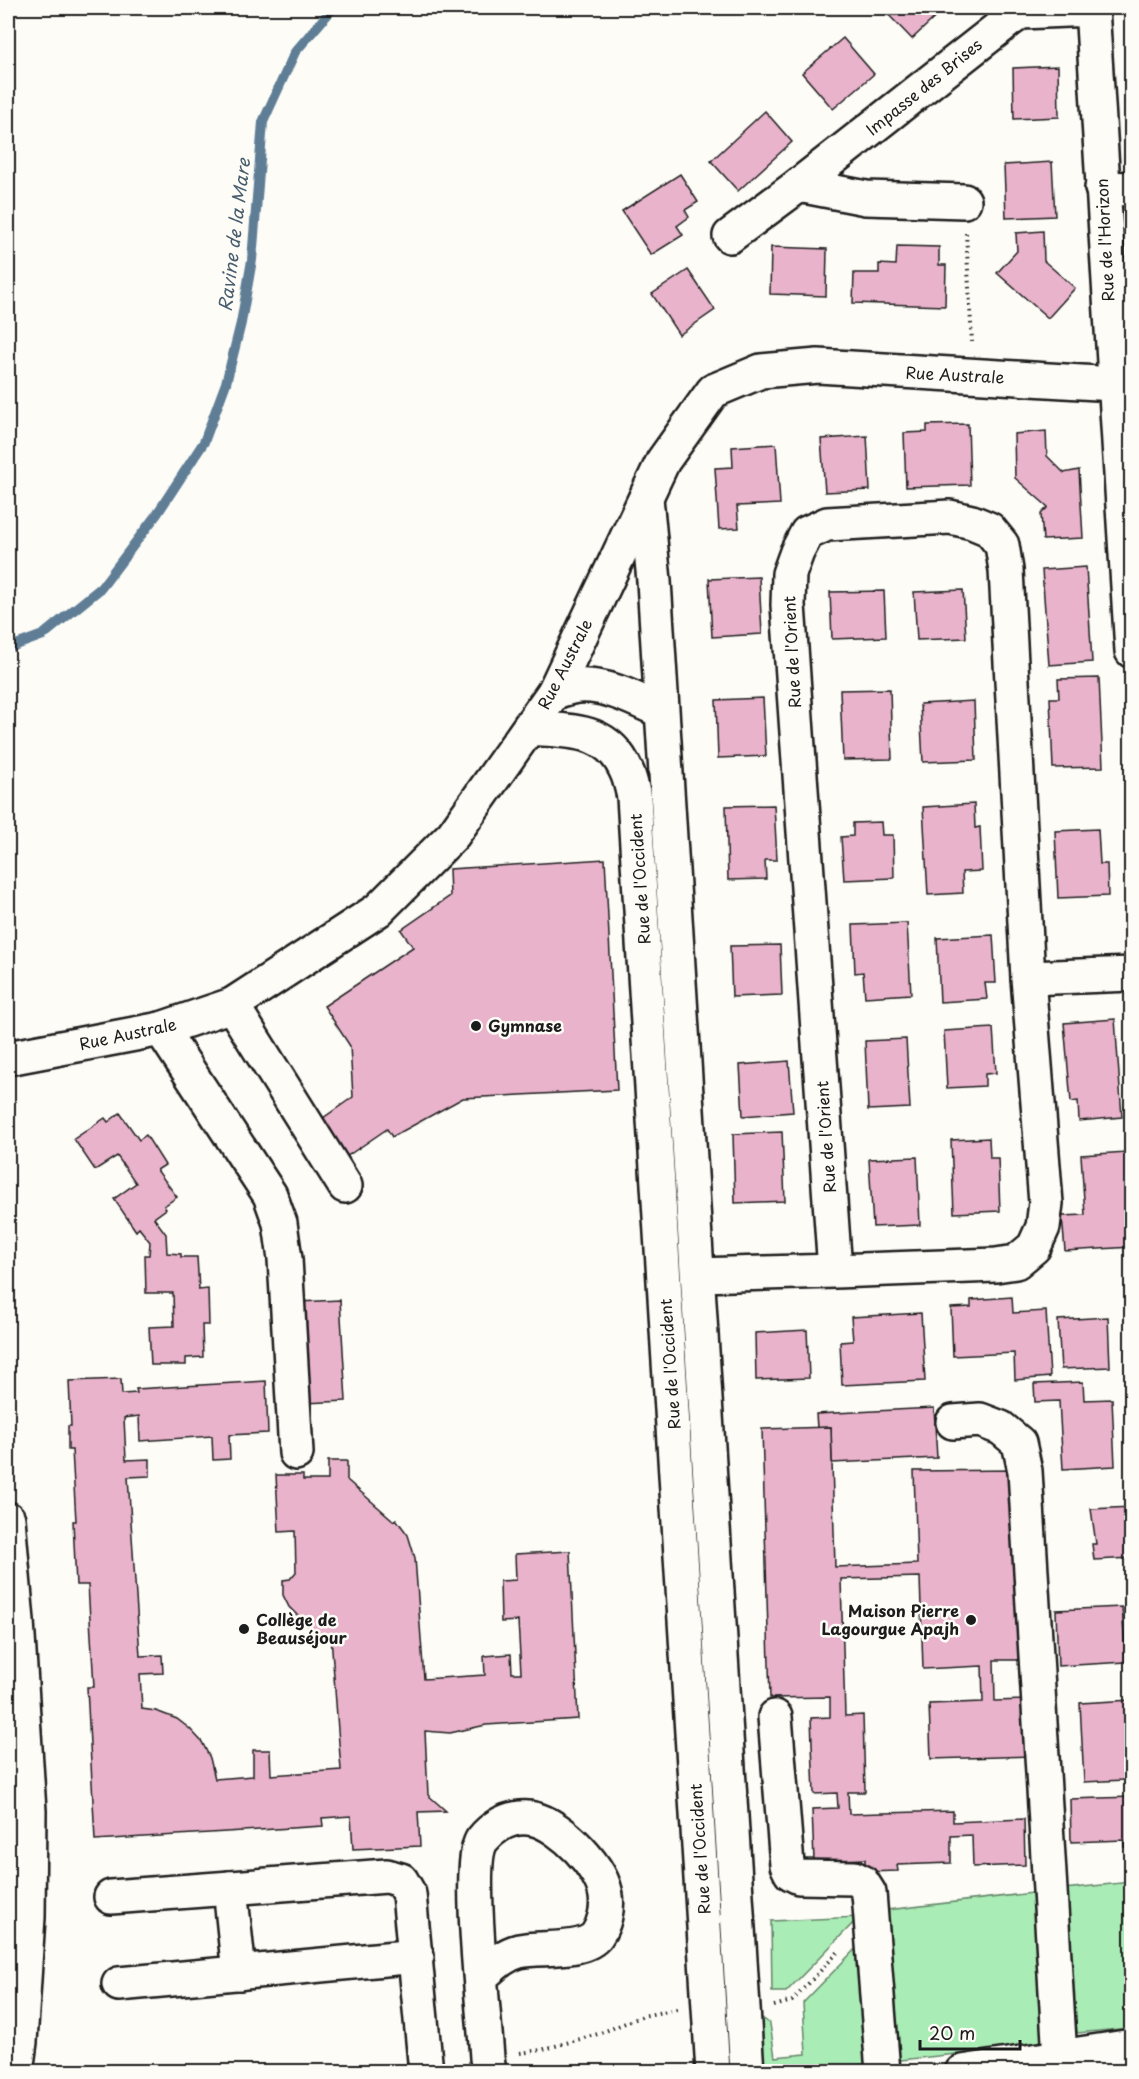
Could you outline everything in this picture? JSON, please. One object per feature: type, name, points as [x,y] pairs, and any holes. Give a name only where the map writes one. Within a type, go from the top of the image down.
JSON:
[{"type":"street","name":"Impasse des Brises","points":[[730,236],[966,55],[996,28],[1021,12],[1092,8]]},
{"type":"street","name":"Rue de l'Horizon","points":[[1092,8],[1117,188],[1114,384],[1131,651]]},
{"type":"street","points":[[799,185],[866,198],[964,201]]},
{"type":"street","name":"Rue Australe","points":[[8,1058],[161,1029],[232,1005],[378,910],[453,835],[554,692],[663,461],[713,391],[761,371],[818,366],[1114,384]]},
{"type":"street","name":"Rue de l'Occident","points":[[646,498],[698,1275],[741,2005],[747,2072]]},
{"type":"street","name":"Rue de l'Orient","points":[[698,1275],[996,1265],[1016,1262],[1034,1246],[1043,1227],[1046,1203],[1028,978],[1002,545],[989,529],[950,517],[827,524],[807,533],[796,552],[789,574],[788,605],[835,1270]]},
{"type":"street","points":[[554,692],[578,686],[602,688],[627,695],[661,711]]},
{"type":"street","name":"Rue de l'Occident","points":[[530,728],[592,735],[610,746],[626,769],[634,797],[713,2072]]},
{"type":"street","points":[[1028,978],[1131,974]]},
{"type":"street","points":[[232,1005],[345,1186]]},
{"type":"street","points":[[161,1029],[270,1195],[280,1223],[285,1259],[296,1453]]},
{"type":"street","points":[[953,1422],[980,1420],[1001,1428],[1019,1443],[1025,1471],[1052,1887],[1060,2058]]},
{"type":"street","points":[[8,1519],[29,1811],[28,1917],[20,2062]]},
{"type":"street","points":[[775,1717],[787,1865],[791,1873],[799,1877],[854,1878],[862,1882],[869,1893],[882,2072]]},
{"type":"street","points":[[481,1976],[502,1958],[518,1951],[584,1945],[596,1937],[604,1921],[606,1895],[596,1870],[577,1847],[555,1829],[534,1819],[512,1819],[497,1826],[481,1841],[474,1882],[481,1976],[488,2065]]},
{"type":"street","points":[[111,1897],[387,1876],[401,1880],[410,1894],[426,2072]]},
{"type":"street","points":[[230,1888],[240,1973]]},
{"type":"street","points":[[118,1984],[417,1956]]},
{"type":"street","points":[[962,2072],[1131,2046]]},
{"type":"path","points":[[964,201],[974,376]]},
{"type":"path","points":[[741,2005],[778,2006],[792,2001],[872,1917]]},
{"type":"path","points":[[488,2065],[598,2034],[643,2016],[709,2006]]},
{"type":"path","points":[[169,2072],[202,2069],[216,2072]]},
{"type":"green space","points":[[1131,1882],[1131,2028],[1077,2033],[1064,1889]]},
{"type":"green space","points":[[1041,1892],[1050,2025],[1038,2045],[901,2060],[890,2051],[887,1910]]},
{"type":"green space","points":[[859,1917],[786,1992],[772,1992],[771,1921]]},
{"type":"green space","points":[[864,1940],[871,2063],[821,2071],[767,2071],[760,2067],[757,2014],[770,2024],[775,2057],[806,2054],[803,2003]]},
{"type":"building","points":[[882,8],[945,8],[912,39]]},
{"type":"building","points":[[843,38],[874,74],[833,109],[802,73]]},
{"type":"building","points":[[1058,66],[1059,117],[1014,119],[1013,68]]},
{"type":"building","points":[[765,111],[792,142],[738,191],[711,161]]},
{"type":"building","points":[[1052,162],[1055,216],[1006,218],[1004,165]]},
{"type":"building","points":[[680,174],[698,202],[685,210],[689,217],[677,226],[683,235],[651,255],[622,211]]},
{"type":"building","points":[[1043,231],[1044,261],[1075,288],[1048,318],[997,273],[1017,251],[1016,233]]},
{"type":"building","points":[[897,246],[939,247],[939,265],[946,265],[945,306],[853,303],[854,273],[879,273],[879,264],[896,265]]},
{"type":"building","points":[[771,247],[827,249],[826,296],[770,294]]},
{"type":"building","points":[[688,270],[715,310],[679,335],[652,294]]},
{"type":"building","points":[[968,424],[970,485],[906,487],[904,433],[927,432],[927,425]]},
{"type":"building","points":[[1046,431],[1047,456],[1064,473],[1079,470],[1083,538],[1043,540],[1041,514],[1048,507],[1015,478],[1014,434]]},
{"type":"building","points":[[867,436],[870,490],[825,492],[821,439]]},
{"type":"building","points":[[776,444],[780,504],[737,506],[739,528],[719,529],[715,468],[733,467],[732,447]]},
{"type":"building","points":[[1086,567],[1092,662],[1049,665],[1042,570]]},
{"type":"building","points":[[759,577],[762,634],[712,637],[709,579]]},
{"type":"building","points":[[963,590],[966,638],[917,640],[914,592]]},
{"type":"building","points":[[884,591],[886,637],[832,639],[830,592]]},
{"type":"building","points":[[1099,678],[1103,767],[1053,768],[1050,698],[1059,698],[1058,679]]},
{"type":"building","points":[[890,689],[892,759],[843,760],[840,690]]},
{"type":"building","points":[[763,698],[766,756],[718,758],[716,700]]},
{"type":"building","points":[[974,701],[976,760],[923,762],[920,704]]},
{"type":"building","points":[[974,804],[975,828],[980,827],[982,871],[962,872],[963,893],[928,895],[923,807]]},
{"type":"building","points":[[774,805],[777,860],[765,860],[766,879],[728,880],[726,806]]},
{"type":"building","points":[[881,822],[882,835],[893,835],[894,878],[844,880],[841,837],[853,836],[853,823]]},
{"type":"building","points":[[1098,829],[1100,864],[1107,864],[1108,896],[1058,898],[1055,831]]},
{"type":"building","name":"Gymnase","points":[[605,859],[617,1090],[463,1098],[392,1137],[387,1129],[340,1161],[316,1123],[353,1097],[350,1046],[324,1006],[413,947],[401,930],[450,896],[449,869]]},
{"type":"building","points":[[907,923],[911,994],[865,997],[863,972],[855,973],[853,925]]},
{"type":"building","points":[[993,935],[996,983],[985,983],[987,999],[940,1002],[937,938]]},
{"type":"building","points":[[780,945],[782,995],[732,997],[730,946]]},
{"type":"building","points":[[1115,1019],[1122,1117],[1079,1121],[1078,1101],[1071,1102],[1064,1023]]},
{"type":"building","points":[[993,1028],[996,1073],[985,1074],[985,1086],[947,1088],[944,1031]]},
{"type":"building","points":[[906,1039],[910,1108],[868,1110],[865,1041]]},
{"type":"building","points":[[789,1061],[793,1112],[743,1116],[740,1065]]},
{"type":"building","points":[[120,1113],[139,1140],[146,1135],[165,1165],[157,1170],[177,1197],[164,1206],[166,1209],[154,1218],[166,1234],[167,1253],[181,1254],[181,1257],[197,1257],[199,1290],[208,1289],[209,1325],[202,1325],[203,1357],[186,1358],[186,1365],[151,1365],[149,1327],[174,1326],[173,1293],[146,1293],[145,1255],[149,1255],[150,1242],[139,1228],[136,1231],[114,1199],[136,1183],[117,1156],[95,1170],[74,1139],[105,1118],[108,1122]]},
{"type":"building","points":[[782,1132],[785,1201],[735,1203],[733,1134]]},
{"type":"building","points":[[989,1138],[990,1158],[998,1158],[1000,1211],[954,1213],[951,1140]]},
{"type":"building","points":[[1127,1152],[1132,1247],[1065,1251],[1062,1216],[1085,1215],[1081,1155]]},
{"type":"building","points":[[917,1157],[920,1225],[873,1227],[869,1159]]},
{"type":"building","points":[[1012,1297],[1013,1313],[1046,1311],[1050,1377],[1015,1380],[1014,1353],[953,1356],[951,1308],[971,1307],[971,1300]]},
{"type":"building","points":[[340,1300],[346,1401],[305,1403],[298,1302]]},
{"type":"building","points":[[921,1313],[925,1381],[842,1385],[840,1342],[853,1341],[851,1317]]},
{"type":"building","points":[[1108,1317],[1110,1367],[1061,1369],[1058,1320]]},
{"type":"building","points":[[807,1330],[809,1378],[756,1380],[755,1333]]},
{"type":"building","points":[[121,1379],[122,1394],[137,1393],[136,1389],[266,1381],[268,1433],[229,1435],[230,1459],[213,1460],[212,1436],[140,1441],[139,1416],[124,1418],[126,1460],[150,1459],[150,1476],[128,1477],[140,1656],[162,1655],[163,1673],[140,1674],[142,1709],[156,1711],[177,1719],[190,1729],[202,1742],[210,1758],[215,1779],[253,1776],[253,1750],[270,1750],[271,1775],[341,1770],[331,1636],[319,1633],[308,1626],[289,1607],[283,1595],[283,1580],[290,1579],[296,1572],[295,1531],[279,1532],[276,1475],[303,1475],[303,1480],[328,1480],[328,1461],[347,1461],[347,1480],[394,1521],[396,1519],[408,1535],[415,1558],[424,1679],[485,1675],[484,1656],[511,1654],[512,1673],[521,1673],[518,1621],[501,1622],[500,1581],[516,1580],[515,1554],[570,1551],[578,1719],[486,1725],[450,1733],[425,1731],[428,1795],[446,1811],[418,1812],[420,1846],[353,1849],[351,1816],[322,1818],[323,1826],[95,1840],[87,1687],[94,1687],[88,1585],[76,1585],[73,1521],[76,1521],[72,1450],[68,1450],[68,1426],[71,1426],[69,1381]]},
{"type":"building","points":[[1083,1382],[1084,1400],[1112,1399],[1115,1466],[1063,1469],[1059,1401],[1035,1402],[1034,1384]]},
{"type":"building","points":[[934,1408],[937,1458],[832,1463],[831,1427],[817,1428],[816,1414]]},
{"type":"building","name":"Maison Pierre Lagourgue Apajh","points":[[831,1427],[835,1567],[917,1564],[914,1471],[1016,1470],[1022,1660],[994,1660],[995,1701],[1029,1700],[1031,1756],[931,1759],[929,1704],[983,1702],[982,1666],[923,1669],[920,1577],[841,1579],[845,1716],[863,1715],[865,1792],[848,1792],[849,1814],[953,1811],[953,1822],[1024,1819],[1025,1865],[973,1867],[972,1835],[951,1836],[951,1863],[897,1865],[898,1871],[865,1872],[865,1859],[814,1861],[812,1809],[838,1808],[837,1793],[814,1794],[811,1718],[830,1717],[830,1697],[770,1698],[762,1429]]},
{"type":"building","points":[[1132,1507],[1132,1558],[1094,1560],[1092,1544],[1096,1544],[1091,1509]]},
{"type":"building","points":[[1122,1607],[1126,1662],[1058,1666],[1056,1610]]},
{"type":"building","points":[[1132,1700],[1132,1761],[1123,1761],[1124,1780],[1084,1782],[1080,1703]]},
{"type":"building","points":[[1132,1797],[1132,1847],[1124,1847],[1124,1840],[1071,1842],[1070,1799]]},
{"type":"waterway","name":"Ravine de la Mare","points":[[8,648],[43,635],[101,588],[157,514],[204,442],[226,383],[241,323],[252,260],[263,122],[295,52],[333,8]]},
{"type":"place","name":"Gymnase","points":[[476,1026]]},
{"type":"place","name":"Maison Pierre Lagourgue Apajh","points":[[971,1620]]},
{"type":"place","name":"Collège de Beauséjour","points":[[244,1629]]}]
